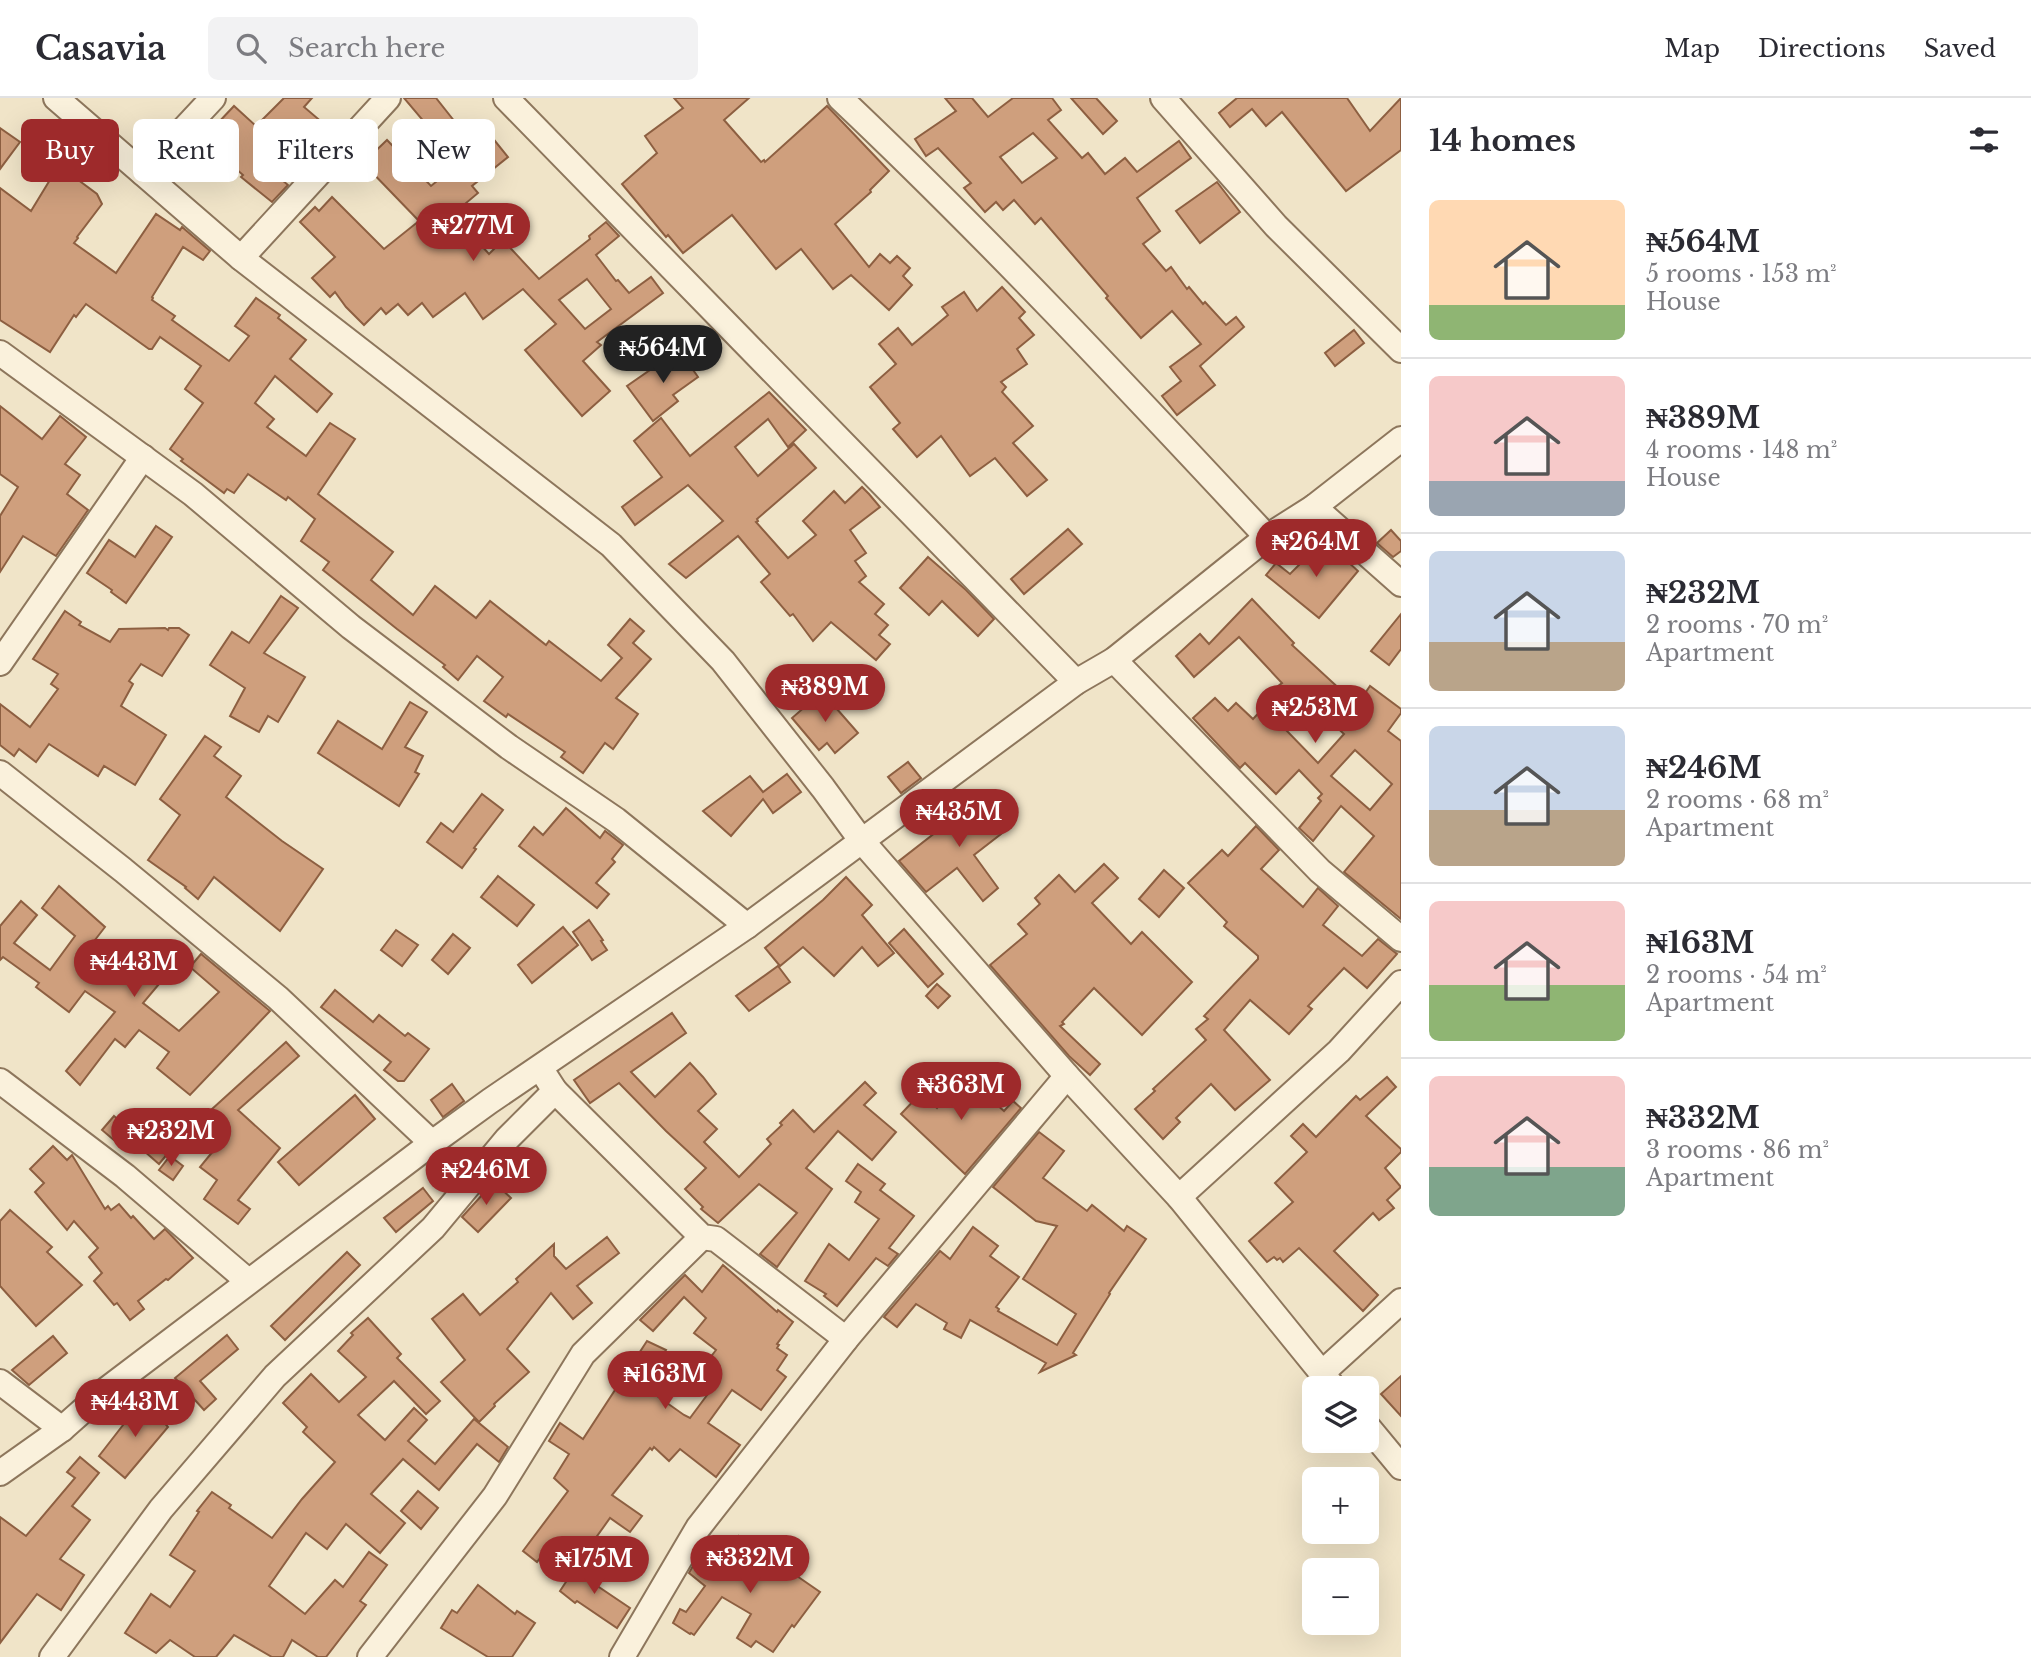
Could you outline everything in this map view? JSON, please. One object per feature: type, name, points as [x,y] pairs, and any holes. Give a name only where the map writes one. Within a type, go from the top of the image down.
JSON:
[{"type":"street","points":[[56,98],[133,164]]},
{"type":"street","points":[[194,119],[213,98]]},
{"type":"street","points":[[241,258],[388,98]]},
{"type":"street","points":[[506,98],[1076,682]]},
{"type":"street","points":[[840,98],[901,155],[1074,331],[1267,537]]},
{"type":"street","points":[[1163,98],[1276,226],[1401,350]]},
{"type":"street","points":[[154,182],[241,258],[611,545],[723,661],[861,840],[1067,1076],[1179,1196],[1325,1376]]},
{"type":"street","points":[[0,353],[193,495],[351,627],[509,747],[616,820],[747,926]]},
{"type":"street","points":[[0,1473],[62,1429],[106,1390],[432,1143],[747,926],[1076,682],[1114,660],[1267,537],[1314,507],[1401,439]]},
{"type":"street","points":[[0,663],[143,457]]},
{"type":"street","points":[[1314,507],[1401,584]]},
{"type":"street","points":[[1114,660],[1320,871],[1401,939]]},
{"type":"street","points":[[0,773],[278,998],[432,1143]]},
{"type":"street","points":[[1179,1196],[1339,1051],[1401,983]]},
{"type":"street","points":[[540,1068],[555,1091],[702,1237],[716,1239],[846,1339]]},
{"type":"street","points":[[622,1657],[698,1528],[846,1339],[1067,1076]]},
{"type":"street","points":[[0,1080],[125,1176],[248,1281]]},
{"type":"street","points":[[51,1657],[161,1509],[275,1376],[433,1228],[507,1139],[555,1091]]},
{"type":"street","points":[[370,1657],[495,1496],[583,1354],[702,1237]]},
{"type":"street","points":[[1332,1376],[1401,1301]]},
{"type":"street","points":[[0,1382],[62,1429]]},
{"type":"street","points":[[1379,1440],[1401,1467]]},
{"type":"building","points":[[284,98],[312,98],[304,107],[318,119],[263,119]]},
{"type":"building","points":[[404,98],[436,98],[453,119],[422,119]]},
{"type":"building","points":[[674,98],[749,98],[724,120],[761,162],[765,162],[827,106],[889,171],[871,192],[835,224],[869,267],[880,254],[890,263],[897,256],[910,268],[903,276],[912,285],[889,310],[851,275],[833,289],[801,249],[776,269],[732,215],[683,253],[668,235],[666,237],[622,184],[657,153],[645,136],[683,108]]},
{"type":"building","points":[[945,98],[972,98],[988,117],[1013,98],[1052,98],[1061,110],[1048,120],[1082,158],[1088,153],[1105,174],[1125,158],[1137,172],[1179,141],[1191,158],[1137,198],[1160,231],[1143,244],[1166,271],[1171,267],[1187,289],[1189,287],[1226,325],[1236,317],[1244,327],[1200,366],[1215,385],[1177,415],[1162,396],[1181,381],[1170,367],[1201,344],[1172,311],[1141,338],[1041,218],[1035,224],[1014,200],[1003,210],[996,202],[985,212],[964,188],[971,183],[938,148],[926,156],[915,139],[956,111]],"holes":[[[1033,133],[1057,158],[1022,183],[1000,157]]]},
{"type":"building","points":[[1071,98],[1096,98],[1117,121],[1103,134]]},
{"type":"building","points":[[1237,98],[1347,98],[1370,131],[1401,98],[1401,150],[1346,191],[1282,112],[1266,126],[1252,109],[1230,127],[1219,113]]},
{"type":"building","points":[[234,106],[253,123],[253,182],[284,182],[288,185],[272,202],[241,177],[239,119],[222,119]]},
{"type":"building","points":[[0,128],[20,142],[0,169]]},
{"type":"building","points":[[387,140],[392,145],[392,182],[427,182],[431,186],[436,182],[477,182],[472,186],[478,193],[453,214],[489,254],[503,240],[539,279],[590,239],[589,236],[606,222],[619,236],[596,255],[616,281],[629,293],[651,277],[663,293],[597,342],[601,345],[583,361],[610,391],[582,416],[525,350],[556,324],[523,289],[483,319],[465,293],[433,317],[422,303],[408,315],[398,304],[386,314],[381,308],[364,325],[335,292],[330,297],[312,278],[335,257],[300,222],[315,207],[319,211],[332,197],[384,249],[419,221],[378,179],[378,149]],"holes":[[[587,279],[611,309],[585,329],[559,300]]]},
{"type":"building","points":[[495,141],[508,157],[495,167]]},
{"type":"building","points":[[49,182],[81,182],[97,194],[102,204],[74,243],[116,273],[156,214],[180,230],[182,227],[210,251],[203,260],[183,247],[152,300],[175,316],[172,320],[229,361],[249,336],[235,326],[256,298],[280,315],[278,318],[306,340],[290,359],[332,394],[317,412],[275,376],[255,403],[274,419],[267,427],[306,456],[330,423],[355,439],[318,494],[393,552],[371,580],[413,615],[435,586],[476,618],[490,601],[546,645],[549,641],[601,681],[622,658],[608,645],[630,619],[644,631],[633,643],[651,659],[616,698],[638,714],[613,749],[605,743],[583,773],[561,757],[565,752],[484,701],[503,677],[477,656],[458,680],[443,667],[445,665],[323,570],[329,562],[301,541],[315,519],[288,497],[286,500],[248,474],[234,493],[227,489],[224,493],[181,461],[183,459],[170,449],[203,403],[185,389],[201,366],[160,337],[152,349],[149,349],[86,304],[76,317],[74,315],[50,352],[0,320],[0,188],[31,211]]},
{"type":"building","points":[[1217,182],[1240,212],[1200,243],[1176,211]]},
{"type":"building","points":[[1002,287],[1025,312],[1019,318],[1034,335],[1017,349],[1027,364],[1001,382],[1006,387],[1002,392],[1033,426],[1013,443],[1047,480],[1027,496],[995,458],[970,476],[941,436],[917,457],[893,429],[900,423],[870,387],[896,364],[879,344],[898,328],[912,345],[948,315],[942,307],[964,292],[977,311]]},
{"type":"building","points":[[1354,330],[1364,343],[1335,366],[1325,353]]},
{"type":"building","points":[[679,350],[698,377],[673,395],[678,401],[653,421],[627,386]]},
{"type":"building","points":[[769,392],[806,430],[788,447],[768,419],[735,447],[758,476],[794,444],[816,468],[756,522],[788,558],[816,535],[803,521],[834,491],[845,503],[862,487],[880,507],[850,530],[866,553],[855,561],[866,576],[859,582],[884,604],[875,614],[888,625],[879,635],[890,644],[876,660],[831,622],[813,641],[793,614],[790,616],[761,582],[770,574],[738,536],[686,578],[669,564],[723,521],[688,485],[635,525],[622,507],[662,477],[634,441],[661,418],[690,456]]},
{"type":"building","points":[[0,406],[42,439],[60,416],[86,437],[65,464],[80,475],[67,494],[88,510],[56,556],[23,536],[0,572],[0,516],[18,487],[0,474]]},
{"type":"building","points":[[156,526],[172,537],[126,603],[87,573],[109,540],[135,557]]},
{"type":"building","points":[[1068,529],[1082,544],[1024,594],[1011,579]]},
{"type":"building","points":[[1391,530],[1401,541],[1401,551],[1393,557],[1377,543]]},
{"type":"building","points":[[1324,540],[1358,571],[1319,618],[1266,575],[1276,563],[1290,574]]},
{"type":"building","points":[[928,557],[994,619],[978,636],[942,601],[929,615],[900,588]]},
{"type":"building","points":[[281,596],[298,608],[264,653],[305,677],[278,722],[268,716],[259,732],[230,716],[245,688],[210,665],[232,632],[249,643]]},
{"type":"building","points":[[1252,599],[1294,643],[1292,645],[1357,705],[1370,686],[1401,709],[1388,731],[1401,741],[1401,919],[1344,872],[1374,836],[1341,806],[1313,841],[1299,828],[1321,801],[1318,798],[1322,794],[1299,770],[1276,794],[1245,763],[1240,768],[1193,718],[1215,698],[1228,711],[1236,703],[1253,719],[1281,689],[1278,686],[1282,683],[1239,637],[1194,677],[1176,656],[1200,634],[1209,644]],"holes":[[[1310,702],[1344,734],[1318,763],[1285,729]],[[1355,750],[1392,784],[1370,810],[1331,776]]]},
{"type":"building","points":[[65,611],[81,622],[79,625],[110,642],[119,629],[179,628],[189,635],[162,676],[141,664],[129,681],[133,684],[121,706],[166,735],[135,785],[104,766],[98,776],[49,744],[36,762],[19,749],[14,756],[0,745],[0,704],[30,727],[58,689],[51,684],[58,674],[33,659]]},
{"type":"building","points":[[1401,614],[1401,649],[1389,665],[1371,651]]},
{"type":"building","points":[[822,692],[858,733],[835,753],[827,743],[819,750],[792,718]]},
{"type":"building","points":[[410,702],[427,712],[405,747],[423,756],[415,772],[419,774],[399,806],[318,753],[338,721],[382,749]]},
{"type":"building","points":[[205,736],[221,747],[214,756],[241,776],[226,797],[323,869],[280,931],[214,877],[198,899],[148,860],[180,815],[160,799]]},
{"type":"building","points":[[908,762],[921,778],[901,793],[888,777]]},
{"type":"building","points":[[787,774],[801,792],[773,813],[763,799],[731,836],[703,811],[750,776],[763,792]]},
{"type":"building","points":[[482,794],[503,810],[462,868],[427,842],[441,823],[453,832]]},
{"type":"building","points":[[985,794],[1010,827],[974,855],[998,888],[983,901],[957,868],[926,892],[899,861]]},
{"type":"building","points":[[566,808],[600,838],[605,831],[623,845],[612,859],[615,862],[596,883],[609,894],[597,908],[519,846],[534,827],[543,835]]},
{"type":"building","points":[[1256,826],[1279,850],[1261,869],[1303,907],[1318,888],[1338,906],[1323,925],[1362,956],[1378,939],[1397,954],[1367,988],[1344,968],[1308,1006],[1312,1009],[1289,1034],[1250,1000],[1224,1030],[1270,1080],[1235,1110],[1211,1084],[1176,1118],[1180,1122],[1163,1139],[1135,1109],[1206,1040],[1196,1029],[1208,1019],[1204,1016],[1258,959],[1258,956],[1224,926],[1227,922],[1188,883],[1222,850],[1228,856]]},
{"type":"building","points":[[1104,864],[1118,878],[1092,903],[1131,944],[1142,932],[1192,982],[1142,1035],[1094,988],[1060,1026],[1100,1064],[1090,1075],[1069,1056],[990,965],[1027,934],[1018,924],[1040,904],[1035,898],[1059,875],[1075,892]]},
{"type":"building","points":[[1164,870],[1184,888],[1159,917],[1139,899]]},
{"type":"building","points":[[498,876],[534,905],[517,926],[481,897]]},
{"type":"building","points":[[846,877],[872,905],[862,915],[894,953],[878,966],[862,947],[834,976],[803,947],[780,966],[765,948],[823,900]]},
{"type":"building","points":[[59,886],[105,927],[78,962],[106,982],[128,955],[159,984],[143,1003],[179,1031],[219,992],[190,967],[201,954],[270,1011],[190,1095],[157,1068],[169,1052],[139,1030],[125,1047],[115,1039],[80,1085],[66,1071],[115,1012],[85,991],[69,1012],[36,987],[39,983],[3,957],[0,960],[0,926],[21,901],[37,915],[14,943],[50,970],[75,936],[42,908]]},
{"type":"building","points":[[589,920],[607,950],[592,960],[573,932]]},
{"type":"building","points":[[563,927],[578,945],[532,983],[518,965]]},
{"type":"building","points":[[904,929],[943,974],[928,987],[889,943]]},
{"type":"building","points":[[396,930],[418,945],[402,966],[381,950]]},
{"type":"building","points":[[453,934],[470,948],[448,974],[432,960]]},
{"type":"building","points":[[778,966],[790,982],[749,1011],[736,996]]},
{"type":"building","points":[[937,984],[950,996],[938,1008],[926,996]]},
{"type":"building","points":[[335,990],[373,1022],[379,1015],[405,1036],[408,1033],[429,1049],[404,1081],[398,1081],[384,1070],[391,1062],[321,1007]]},
{"type":"building","points":[[672,1013],[686,1033],[631,1072],[655,1097],[690,1063],[716,1094],[698,1111],[717,1129],[704,1142],[739,1177],[771,1144],[767,1139],[793,1110],[814,1132],[865,1082],[876,1093],[864,1105],[896,1132],[872,1160],[838,1131],[806,1168],[832,1189],[777,1267],[760,1254],[797,1213],[759,1184],[718,1223],[701,1209],[703,1207],[685,1189],[706,1168],[619,1083],[590,1103],[574,1080]]},
{"type":"building","points":[[286,1042],[299,1056],[238,1110],[280,1148],[238,1200],[250,1209],[238,1224],[204,1199],[217,1180],[200,1167],[214,1150],[190,1129]]},
{"type":"building","points":[[964,1075],[1004,1111],[1013,1101],[1021,1108],[965,1174],[901,1114],[921,1093],[937,1108]]},
{"type":"building","points":[[1387,1077],[1396,1087],[1366,1116],[1401,1149],[1385,1168],[1401,1187],[1387,1200],[1394,1208],[1379,1220],[1373,1213],[1334,1251],[1378,1295],[1363,1311],[1299,1248],[1283,1262],[1274,1257],[1267,1262],[1249,1241],[1293,1202],[1275,1183],[1307,1152],[1291,1136],[1303,1124],[1316,1137],[1356,1096],[1360,1100]]},
{"type":"building","points":[[452,1084],[464,1101],[443,1117],[431,1100]]},
{"type":"building","points":[[355,1095],[375,1119],[299,1185],[278,1162]]},
{"type":"building","points":[[114,1116],[133,1132],[121,1146],[102,1130]]},
{"type":"building","points":[[169,1123],[183,1135],[159,1164],[144,1151]]},
{"type":"building","points":[[1039,1132],[1064,1151],[1043,1178],[1087,1211],[1092,1205],[1124,1231],[1127,1226],[1146,1239],[1109,1293],[1073,1353],[1076,1355],[1040,1372],[1046,1363],[970,1320],[961,1338],[944,1329],[947,1323],[916,1304],[897,1327],[884,1317],[940,1251],[950,1259],[973,1227],[998,1246],[990,1256],[1019,1277],[996,1307],[998,1311],[1057,1345],[1076,1314],[1023,1279],[1057,1226],[1036,1221],[993,1187]]},
{"type":"building","points":[[53,1146],[67,1160],[72,1155],[105,1209],[108,1206],[111,1210],[119,1204],[154,1239],[165,1229],[193,1258],[138,1301],[144,1309],[130,1320],[94,1281],[102,1273],[89,1257],[98,1248],[74,1221],[67,1230],[35,1192],[44,1183],[30,1169]]},
{"type":"building","points":[[170,1156],[183,1166],[173,1180],[159,1170]]},
{"type":"building","points":[[858,1164],[885,1184],[880,1190],[914,1216],[889,1248],[898,1254],[888,1266],[876,1258],[837,1306],[824,1296],[826,1294],[805,1281],[829,1244],[849,1260],[879,1219],[855,1202],[861,1192],[846,1181]]},
{"type":"building","points":[[494,1182],[511,1198],[478,1232],[462,1217]]},
{"type":"building","points":[[423,1188],[433,1201],[396,1232],[384,1218]]},
{"type":"building","points":[[10,1210],[52,1247],[47,1252],[82,1285],[36,1326],[0,1286],[0,1221]]},
{"type":"building","points":[[607,1237],[619,1253],[577,1286],[592,1303],[573,1319],[551,1293],[507,1349],[529,1372],[494,1404],[479,1422],[441,1382],[465,1360],[432,1319],[463,1294],[480,1315],[518,1282],[516,1279],[554,1244],[554,1256],[566,1269]]},
{"type":"building","points":[[347,1252],[360,1265],[285,1340],[271,1326]]},
{"type":"building","points":[[723,1265],[777,1312],[778,1310],[793,1322],[777,1344],[777,1348],[787,1355],[777,1370],[786,1377],[761,1410],[732,1390],[708,1423],[740,1445],[716,1477],[680,1449],[669,1461],[654,1447],[652,1450],[650,1448],[612,1495],[642,1516],[630,1532],[610,1518],[582,1557],[554,1541],[537,1562],[523,1551],[568,1491],[554,1478],[569,1454],[549,1441],[560,1423],[583,1439],[647,1341],[666,1350],[643,1386],[684,1415],[690,1418],[719,1379],[703,1367],[716,1350],[694,1333],[706,1318],[684,1297],[653,1331],[640,1320],[685,1275],[702,1292]]},
{"type":"building","points":[[368,1318],[401,1354],[397,1358],[440,1401],[426,1414],[394,1381],[358,1415],[385,1440],[414,1408],[427,1420],[408,1441],[435,1464],[474,1419],[508,1447],[499,1462],[477,1444],[439,1490],[403,1459],[371,1494],[405,1523],[380,1553],[346,1524],[327,1549],[306,1533],[269,1586],[305,1614],[335,1580],[343,1587],[369,1552],[387,1565],[360,1601],[366,1605],[326,1657],[318,1657],[292,1640],[283,1657],[272,1657],[234,1635],[216,1657],[195,1657],[170,1640],[156,1653],[125,1633],[151,1594],[170,1607],[195,1571],[170,1555],[212,1492],[231,1505],[229,1508],[272,1538],[335,1462],[303,1432],[307,1427],[283,1403],[311,1374],[339,1402],[366,1377],[338,1351],[353,1335],[351,1333]]},
{"type":"building","points":[[227,1335],[238,1349],[200,1381],[216,1399],[204,1410],[175,1378]]},
{"type":"building","points":[[53,1336],[67,1353],[29,1385],[12,1370]]},
{"type":"building","points":[[1401,1376],[1401,1416],[1381,1394]]},
{"type":"building","points":[[151,1399],[161,1413],[158,1415],[168,1427],[125,1478],[99,1456],[134,1411]]},
{"type":"building","points":[[80,1457],[99,1473],[72,1506],[90,1520],[60,1559],[84,1575],[61,1610],[37,1594],[0,1643],[0,1517],[26,1536],[75,1478],[67,1472]]},
{"type":"building","points":[[418,1491],[438,1508],[421,1529],[401,1511]]},
{"type":"building","points":[[739,1536],[820,1592],[773,1652],[756,1641],[751,1647],[737,1638],[751,1614],[722,1597],[694,1635],[673,1623],[680,1609],[686,1612],[705,1586],[689,1573],[698,1557],[717,1572]]},
{"type":"building","points":[[579,1562],[597,1572],[590,1581],[630,1608],[617,1628],[560,1591]]},
{"type":"building","points":[[478,1585],[515,1614],[517,1611],[535,1623],[512,1657],[488,1657],[441,1628],[452,1610],[457,1613]]}]
